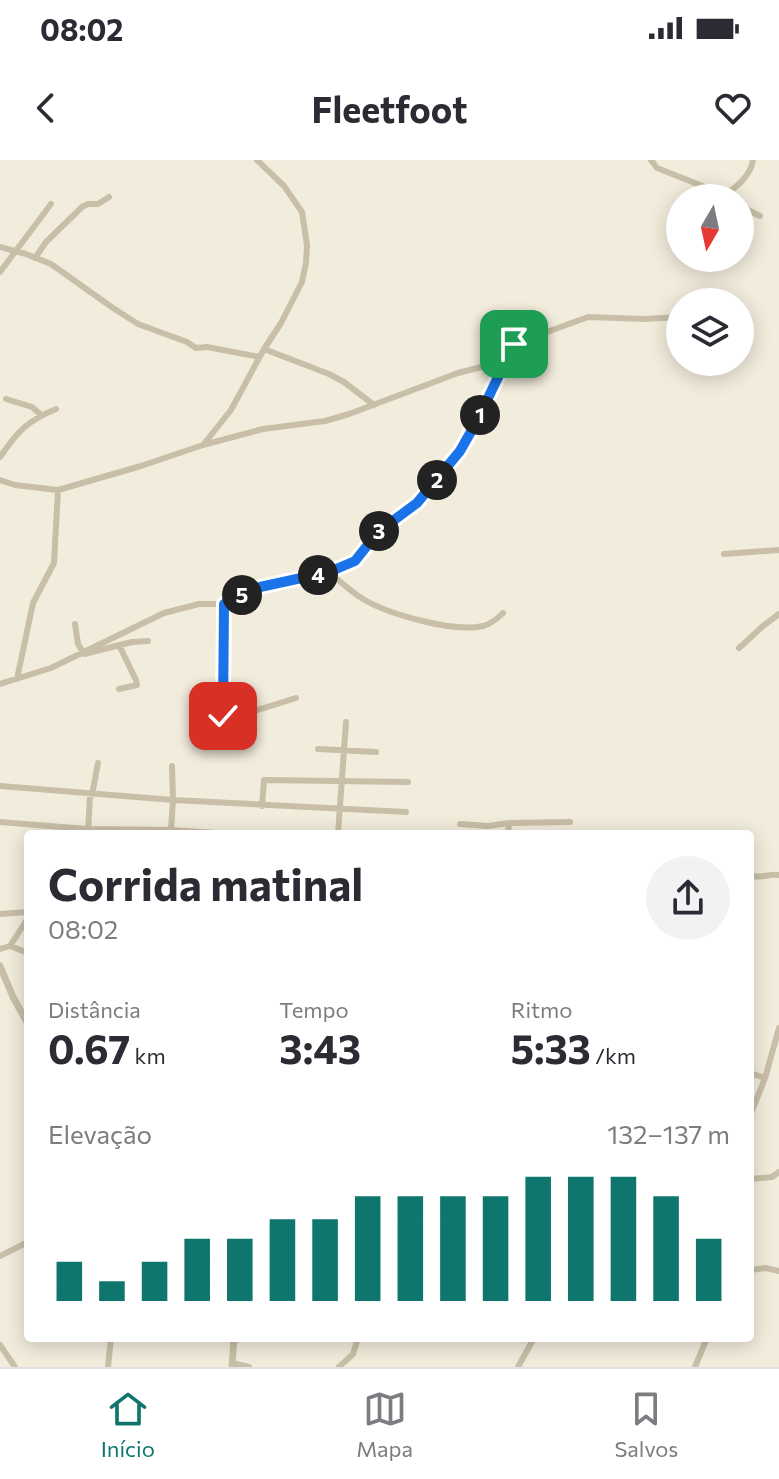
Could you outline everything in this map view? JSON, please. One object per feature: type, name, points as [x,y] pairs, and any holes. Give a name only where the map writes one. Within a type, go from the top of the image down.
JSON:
[{"type":"street","points":[[203,445],[231,410],[281,323],[302,282],[306,263],[307,245],[302,212],[284,186],[257,160]]},
{"type":"street","points":[[651,160],[657,168],[697,184]]},
{"type":"street","points":[[738,184],[751,170],[753,160]]},
{"type":"street","points":[[35,258],[46,242],[82,207],[98,204],[109,197]]},
{"type":"street","points":[[0,272],[51,204]]},
{"type":"street","points":[[754,213],[760,216]]},
{"type":"street","points":[[0,247],[51,264],[138,324],[196,348],[207,347],[260,357]]},
{"type":"street","points":[[0,684],[51,668],[164,613],[199,604],[224,604],[260,587],[329,572],[355,561],[378,532],[417,503],[460,451],[514,344],[588,317],[666,318]]},
{"type":"street","points":[[264,349],[329,374],[374,405]]},
{"type":"street","points":[[0,480],[58,490],[263,429],[325,421],[349,414],[506,357]]},
{"type":"street","points":[[6,399],[32,407],[40,414]]},
{"type":"street","points":[[0,457],[15,435],[40,414],[56,409]]},
{"type":"street","points":[[17,679],[33,603],[54,563],[58,490]]},
{"type":"street","points":[[724,554],[779,550]]},
{"type":"street","points":[[329,572],[362,598],[386,611],[448,626],[484,626],[503,613]]},
{"type":"street","points":[[224,604],[223,716],[229,719],[296,698]]},
{"type":"street","points":[[739,648],[779,614]]},
{"type":"street","points":[[75,624],[78,644],[87,655],[119,645],[148,641]]},
{"type":"street","points":[[119,645],[137,685],[119,689]]},
{"type":"street","points":[[338,830],[346,722]]},
{"type":"street","points":[[318,749],[376,752]]},
{"type":"street","points":[[87,830],[98,763]]},
{"type":"street","points":[[171,830],[172,766]]},
{"type":"street","points":[[262,806],[264,780],[408,782]]},
{"type":"street","points":[[0,786],[262,806],[406,812]]},
{"type":"street","points":[[0,822],[70,830]]},
{"type":"street","points":[[460,824],[488,826],[570,822]]},
{"type":"street","points":[[508,830],[509,823]]},
{"type":"street","points":[[754,876],[779,875]]},
{"type":"street","points":[[0,914],[24,915]]},
{"type":"street","points":[[10,946],[24,922]]},
{"type":"street","points":[[0,949],[10,946],[24,951]]},
{"type":"street","points":[[0,966],[24,1017]]},
{"type":"street","points":[[754,1106],[779,1028]]},
{"type":"street","points":[[754,1074],[765,1078]]},
{"type":"street","points":[[754,1179],[772,1177],[779,1172]]},
{"type":"street","points":[[0,1256],[24,1244]]},
{"type":"street","points":[[754,1270],[779,1271]]},
{"type":"street","points":[[108,1367],[111,1342]]},
{"type":"street","points":[[234,1342],[232,1365],[249,1367]]},
{"type":"street","points":[[339,1367],[353,1354],[357,1342]]},
{"type":"street","points":[[518,1367],[532,1342]]},
{"type":"street","points":[[695,1367],[705,1342]]},
{"type":"street","points":[[0,1345],[15,1367]]},
{"type":"route","points":[[223,716],[224,604],[260,587],[329,572],[355,561],[378,532],[417,503],[460,451],[514,344]]}]
